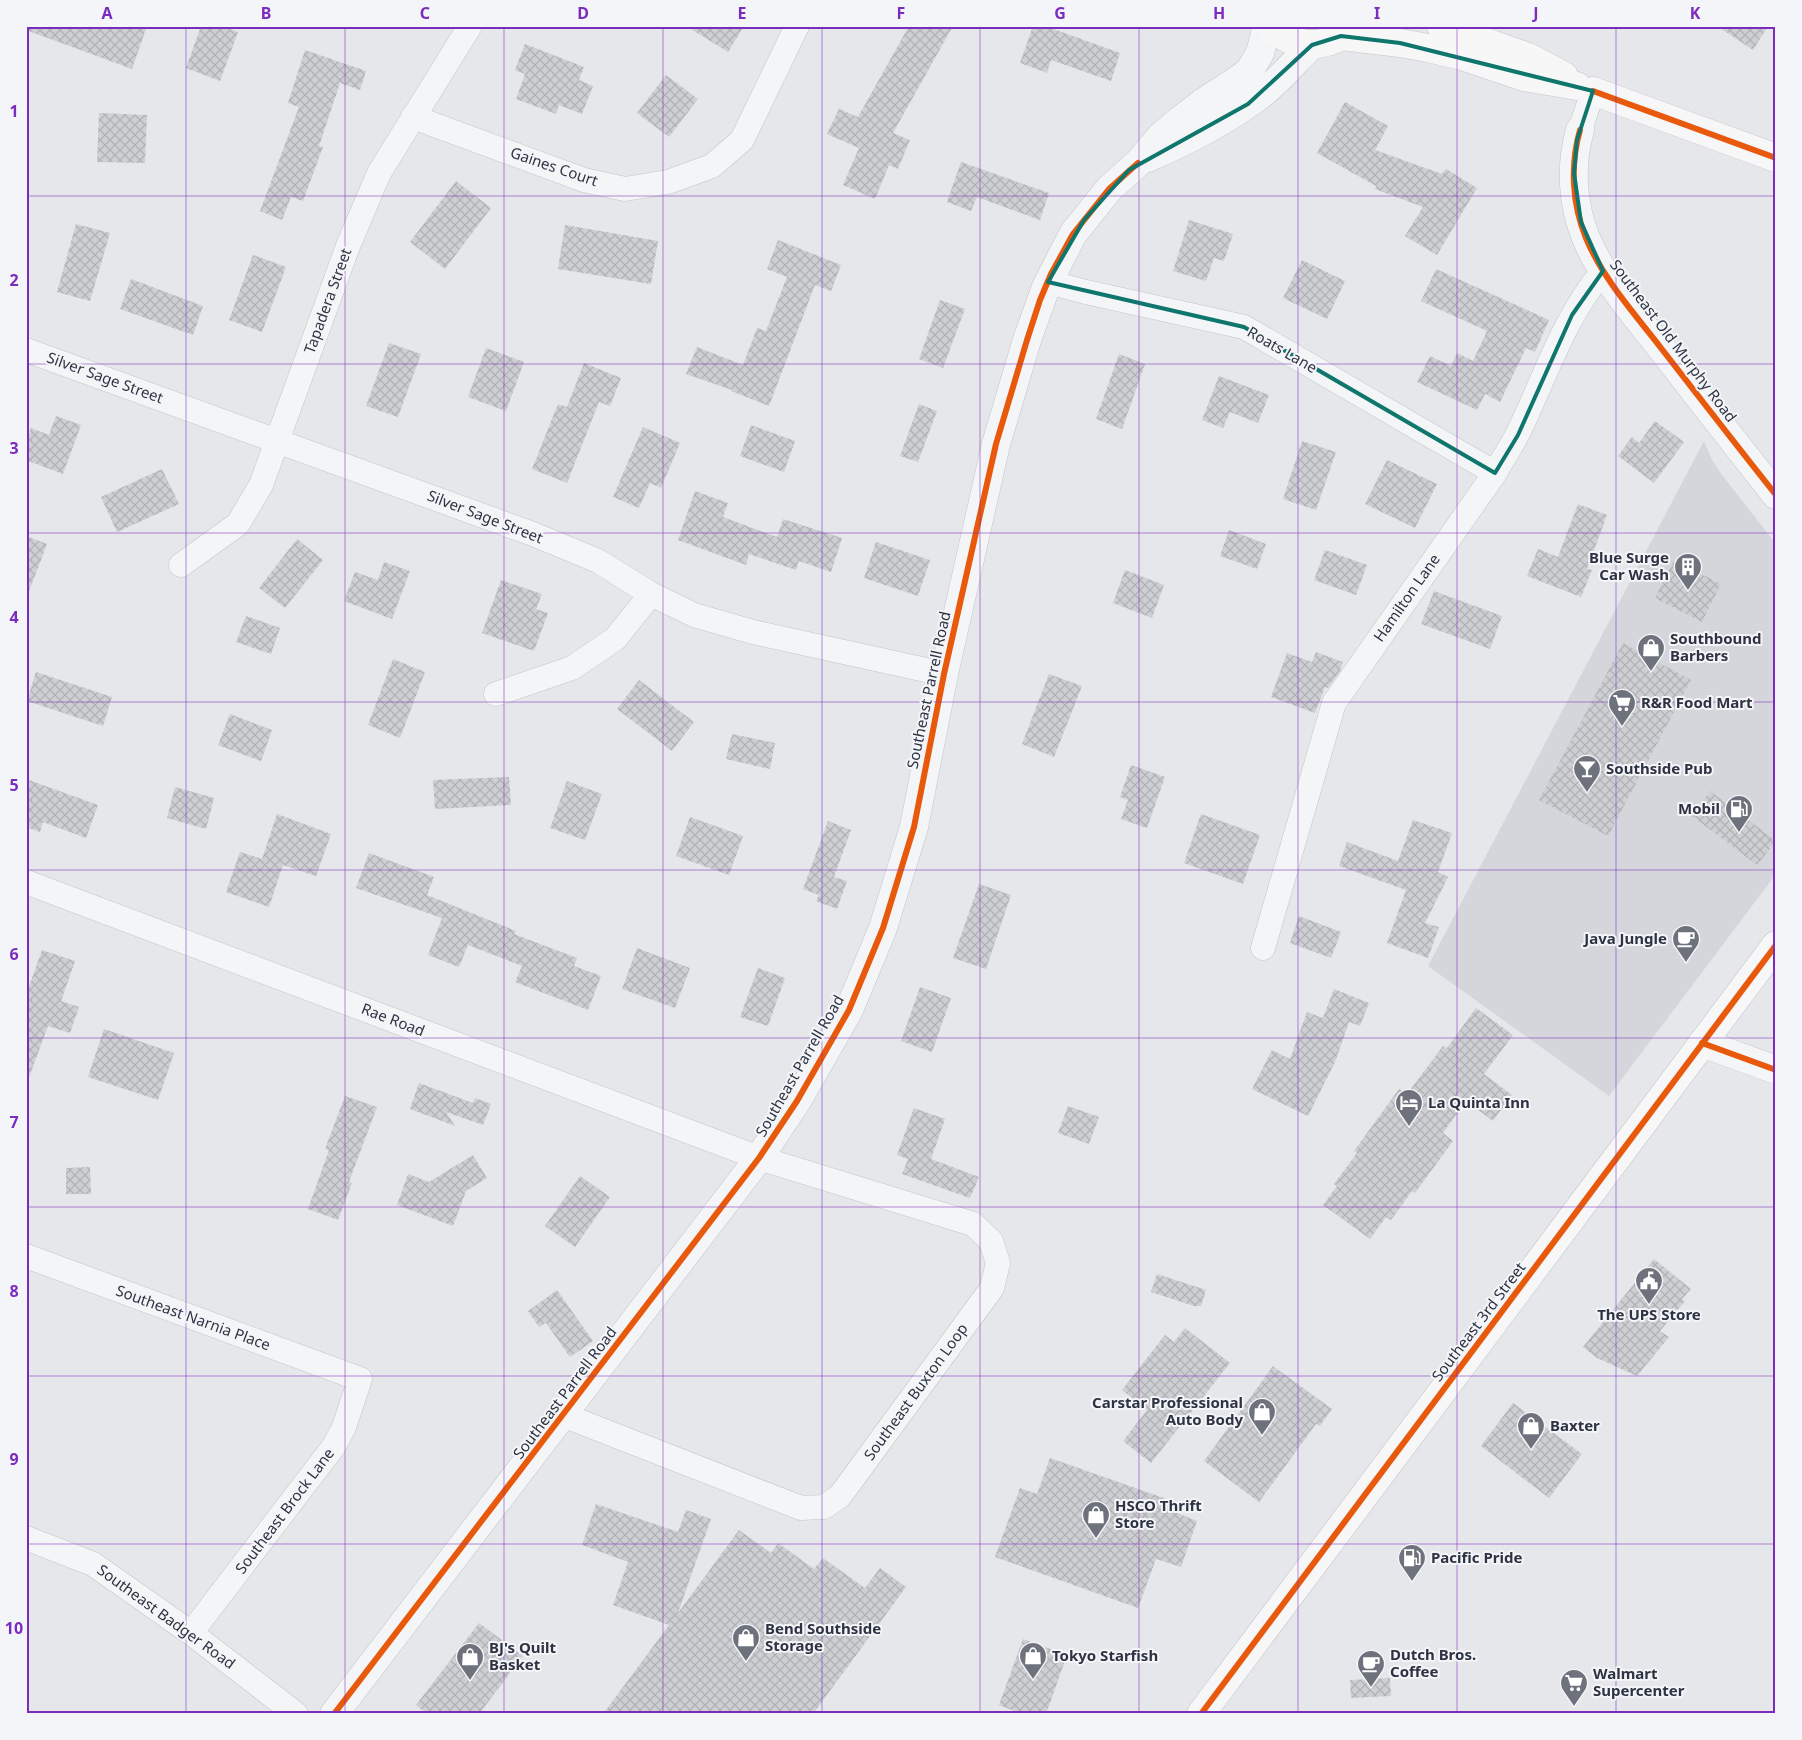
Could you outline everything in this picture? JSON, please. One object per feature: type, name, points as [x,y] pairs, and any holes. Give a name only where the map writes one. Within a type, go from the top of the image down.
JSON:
[{"type":"main road","points":[[1269,26],[1291,41],[1312,45],[1331,41],[1347,31],[1462,56],[1524,77],[1585,88]]},
{"type":"main road","points":[[1441,26],[1528,57],[1585,88],[1776,158]]},
{"type":"main road","name":"Southeast 3rd Street","points":[[1202,1714],[1776,945]]},
{"type":"street","name":"Tapadera Street","points":[[181,565],[238,524],[261,485],[348,246],[379,173],[470,26]]},
{"type":"street","name":"Gaines Court","points":[[413,117],[584,180],[625,189],[668,182],[712,166],[742,140],[797,26]]},
{"type":"street","name":"Southeast Parrell Road","points":[[334,1714],[759,1158],[797,1101],[849,1010],[883,928],[914,827],[944,674],[996,444],[1027,340],[1048,282],[1069,241],[1109,189],[1138,163],[1152,145],[1180,120],[1250,70],[1260,53],[1269,26]]},
{"type":"street","name":"Southeast Parrell Road","points":[[1138,163],[1183,142],[1248,104],[1266,90],[1312,45]]},
{"type":"street","name":"Southeast Old Murphy Road","points":[[1585,88],[1574,165],[1576,199],[1586,239],[1603,271],[1776,495]]},
{"type":"street","name":"Hamilton Lane","points":[[1263,948],[1334,703],[1495,473],[1518,435],[1572,315],[1585,293],[1603,271]]},
{"type":"street","name":"Roats Lane","points":[[1048,282],[1244,327],[1495,473]]},
{"type":"street","name":"Silver Sage Street","points":[[26,350],[533,534],[598,561],[651,594],[694,615],[754,632],[944,674]]},
{"type":"street","points":[[496,694],[572,668],[615,639],[651,594]]},
{"type":"street","name":"Rae Road","points":[[26,882],[759,1158]]},
{"type":"street","points":[[1702,1043],[1776,1070]]},
{"type":"street","name":"Southeast Buxton Loop","points":[[564,1415],[801,1508],[824,1507],[840,1496],[992,1288],[998,1263],[991,1241],[972,1224],[759,1158]]},
{"type":"street","name":"Southeast Narnia Place","points":[[26,1256],[360,1379]]},
{"type":"street","name":"Southeast Brock Lane","points":[[191,1633],[334,1446],[344,1427],[360,1379]]},
{"type":"street","name":"Southeast Badger Road","points":[[26,1538],[93,1564],[191,1633],[296,1714]]},
{"type":"highlighted area","points":[[1341,36],[1400,43],[1593,91],[1577,140],[1574,173],[1581,222],[1603,271],[1572,315],[1518,435],[1495,473],[1244,327],[1048,282],[1084,220],[1129,170],[1248,104],[1312,45]]},
{"type":"shaded area","points":[[1704,441],[1712,460],[1722,475],[1776,544],[1776,874],[1609,1096],[1428,966]]},
{"type":"building","points":[[26,26],[147,26],[132,69],[26,30]]},
{"type":"building","points":[[201,26],[222,26],[238,32],[220,81],[186,68]]},
{"type":"building","points":[[686,26],[744,26],[728,52]]},
{"type":"building","points":[[909,26],[953,26],[893,133],[910,140],[898,169],[889,165],[875,199],[843,185],[859,148],[827,134],[839,109],[858,117]]},
{"type":"building","points":[[1033,26],[1045,26],[1120,53],[1111,81],[1051,60],[1047,73],[1020,63]]},
{"type":"building","points":[[1717,26],[1768,26],[1753,50]]},
{"type":"building","points":[[525,44],[584,67],[579,80],[593,86],[582,114],[559,105],[556,114],[516,99],[525,74],[515,70]]},
{"type":"building","points":[[305,50],[366,71],[360,90],[340,83],[319,146],[323,147],[303,201],[291,197],[282,220],[260,211],[299,107],[288,103]]},
{"type":"building","points":[[666,75],[698,99],[669,137],[637,113]]},
{"type":"building","points":[[1345,102],[1388,126],[1375,150],[1442,174],[1446,169],[1477,188],[1437,255],[1405,236],[1423,207],[1375,189],[1376,186],[1317,153]]},
{"type":"building","points":[[99,113],[147,115],[145,163],[97,162]]},
{"type":"building","points":[[961,162],[1049,193],[1040,220],[977,197],[971,211],[947,202]]},
{"type":"building","points":[[456,181],[491,208],[445,269],[410,242]]},
{"type":"building","points":[[1189,220],[1233,234],[1224,261],[1214,258],[1206,281],[1173,271]]},
{"type":"building","points":[[76,224],[110,233],[90,301],[57,292]]},
{"type":"building","points":[[565,225],[658,241],[651,284],[558,269]]},
{"type":"building","points":[[778,240],[841,265],[831,291],[815,285],[769,406],[732,390],[686,374],[697,347],[743,365],[757,328],[766,331],[787,277],[767,269]]},
{"type":"building","points":[[253,255],[286,267],[262,332],[229,320]]},
{"type":"building","points":[[1302,260],[1345,281],[1327,319],[1283,298]]},
{"type":"building","points":[[1436,269],[1549,320],[1535,352],[1526,348],[1500,402],[1485,394],[1477,410],[1417,382],[1430,356],[1451,366],[1457,353],[1473,361],[1487,331],[1421,301]]},
{"type":"building","points":[[131,279],[203,306],[193,335],[120,309]]},
{"type":"building","points":[[940,300],[965,309],[943,368],[919,359]]},
{"type":"building","points":[[389,343],[421,354],[398,417],[366,406]]},
{"type":"building","points":[[486,348],[524,362],[506,411],[468,397]]},
{"type":"building","points":[[1119,354],[1145,364],[1122,429],[1096,419]]},
{"type":"building","points":[[584,363],[621,378],[610,406],[599,402],[567,483],[532,469],[558,404],[567,407]]},
{"type":"building","points":[[1219,376],[1269,395],[1258,423],[1230,412],[1223,428],[1202,420]]},
{"type":"building","points":[[919,404],[937,411],[918,462],[900,456]]},
{"type":"building","points":[[56,416],[81,425],[63,474],[26,460],[26,442],[31,428],[49,435]]},
{"type":"building","points":[[1655,421],[1684,442],[1654,483],[1618,456],[1632,437],[1639,443]]},
{"type":"building","points":[[751,425],[795,441],[784,472],[740,456]]},
{"type":"building","points":[[643,427],[680,443],[661,488],[650,483],[639,508],[613,497]]},
{"type":"building","points":[[1302,441],[1336,452],[1316,510],[1283,499]]},
{"type":"building","points":[[1387,460],[1437,484],[1415,528],[1365,504]]},
{"type":"building","points":[[162,469],[179,504],[117,532],[101,497]]},
{"type":"building","points":[[695,491],[728,503],[723,517],[777,537],[783,519],[842,538],[831,572],[799,561],[796,570],[749,554],[746,565],[678,540]]},
{"type":"building","points":[[1578,504],[1607,515],[1587,569],[1592,570],[1581,597],[1527,576],[1538,549],[1558,557]]},
{"type":"building","points":[[1229,530],[1266,544],[1257,569],[1220,556]]},
{"type":"building","points":[[26,536],[47,544],[28,594],[26,594]]},
{"type":"building","points":[[297,539],[323,560],[285,608],[259,588]]},
{"type":"building","points":[[876,542],[930,560],[918,596],[864,578]]},
{"type":"building","points":[[1325,550],[1367,565],[1356,595],[1314,580]]},
{"type":"building","name":"Blue Surge Car Wash","points":[[1674,560],[1721,584],[1702,622],[1655,598]]},
{"type":"building","points":[[384,562],[410,571],[392,619],[344,601],[355,572],[378,580]]},
{"type":"building","points":[[1125,570],[1164,585],[1152,618],[1113,603]]},
{"type":"building","points":[[501,580],[542,594],[536,609],[548,613],[534,651],[482,633]]},
{"type":"building","points":[[1434,591],[1502,616],[1490,649],[1421,624]]},
{"type":"building","points":[[246,616],[280,628],[271,654],[236,642]]},
{"type":"building","points":[[1623,643],[1691,680],[1608,836],[1539,800]]},
{"type":"building","points":[[1316,652],[1343,662],[1340,671],[1328,688],[1325,687],[1315,713],[1271,697],[1287,653],[1312,662]]},
{"type":"building","points":[[393,659],[425,672],[400,738],[368,725]]},
{"type":"building","points":[[36,672],[112,697],[103,726],[27,701]]},
{"type":"building","points":[[1049,674],[1082,686],[1054,757],[1022,744]]},
{"type":"building","points":[[639,680],[694,722],[672,751],[617,709]]},
{"type":"building","points":[[230,714],[272,730],[261,761],[218,745]]},
{"type":"building","points":[[732,734],[775,743],[770,769],[726,759]]},
{"type":"building","points":[[1131,765],[1165,777],[1147,828],[1121,819],[1128,800],[1120,797]]},
{"type":"building","points":[[509,777],[511,805],[435,809],[433,780]]},
{"type":"building","points":[[26,779],[98,805],[86,838],[43,822],[40,832],[26,827]]},
{"type":"building","points":[[567,781],[602,794],[585,840],[550,828]]},
{"type":"building","points":[[175,787],[214,798],[206,829],[167,818]]},
{"type":"building","name":"Mobil","points":[[1710,791],[1776,841],[1757,865],[1692,816]]},
{"type":"building","points":[[277,814],[331,834],[316,876],[283,865],[269,907],[226,892],[240,852],[262,859]]},
{"type":"building","points":[[1201,814],[1260,835],[1243,884],[1184,863]]},
{"type":"building","points":[[690,817],[743,836],[729,875],[676,856]]},
{"type":"building","points":[[1413,820],[1452,833],[1438,872],[1448,877],[1425,923],[1439,927],[1428,958],[1387,943],[1406,890],[1339,866],[1347,842],[1398,861]]},
{"type":"building","points":[[828,821],[851,830],[834,877],[847,881],[837,909],[816,901],[819,895],[803,889]]},
{"type":"building","points":[[369,853],[434,877],[427,895],[516,931],[514,934],[577,958],[574,966],[601,976],[588,1010],[515,982],[522,966],[468,945],[459,967],[428,955],[442,918],[356,888]]},
{"type":"building","points":[[979,884],[1011,895],[986,969],[953,958]]},
{"type":"building","points":[[1299,916],[1341,932],[1331,958],[1290,943]]},
{"type":"building","points":[[637,948],[690,968],[675,1008],[622,989]]},
{"type":"building","points":[[42,950],[75,961],[61,1001],[79,1007],[70,1033],[48,1026],[28,1080],[26,1080],[26,995]]},
{"type":"building","points":[[758,968],[785,978],[768,1026],[740,1017]]},
{"type":"building","points":[[920,987],[951,998],[932,1052],[901,1041]]},
{"type":"building","points":[[1334,989],[1369,1003],[1360,1026],[1349,1022],[1335,1062],[1308,1116],[1252,1089],[1272,1050],[1290,1059],[1307,1012],[1323,1018]]},
{"type":"building","name":"La Quinta Inn","points":[[1476,1008],[1513,1035],[1484,1074],[1512,1095],[1493,1121],[1466,1101],[1443,1133],[1453,1141],[1415,1193],[1412,1191],[1391,1220],[1386,1217],[1370,1239],[1323,1205],[1337,1186],[1334,1184],[1357,1153],[1354,1151],[1399,1089],[1407,1094],[1443,1046],[1447,1048]]},
{"type":"building","points":[[104,1029],[174,1053],[158,1100],[88,1077]]},
{"type":"building","points":[[419,1083],[473,1103],[475,1098],[491,1104],[483,1125],[446,1112],[455,1126],[410,1109]]},
{"type":"building","points":[[345,1096],[377,1107],[349,1182],[352,1183],[338,1220],[308,1209],[329,1150],[325,1149]]},
{"type":"building","points":[[1068,1106],[1099,1117],[1089,1144],[1058,1133]]},
{"type":"building","points":[[914,1108],[945,1119],[931,1159],[979,1177],[970,1198],[902,1174],[908,1159],[897,1155]]},
{"type":"building","points":[[473,1155],[487,1178],[466,1191],[453,1226],[397,1205],[408,1174],[429,1182]]},
{"type":"building","points":[[90,1167],[91,1194],[66,1194],[66,1168]]},
{"type":"building","points":[[580,1176],[610,1197],[575,1247],[545,1226]]},
{"type":"building","points":[[1654,1259],[1691,1289],[1682,1299],[1685,1301],[1660,1331],[1669,1337],[1637,1376],[1597,1358],[1583,1347]]},
{"type":"building","points":[[1157,1274],[1206,1290],[1201,1306],[1194,1306],[1151,1292]]},
{"type":"building","points":[[557,1290],[593,1341],[570,1357],[546,1323],[539,1327],[528,1311]]},
{"type":"building","points":[[1185,1328],[1230,1363],[1151,1463],[1123,1441],[1147,1410],[1122,1390],[1165,1335],[1174,1342]]},
{"type":"building","name":"Carstar Professional Auto Body","points":[[1273,1366],[1332,1409],[1320,1426],[1316,1424],[1259,1502],[1204,1461]]},
{"type":"building","name":"Baxter","points":[[1513,1403],[1582,1454],[1549,1498],[1481,1446]]},
{"type":"building","name":"HSCO Thrift Store","points":[[1050,1458],[1175,1502],[1172,1511],[1197,1521],[1181,1567],[1156,1559],[1138,1608],[995,1557],[1020,1488],[1037,1494]]},
{"type":"building","points":[[596,1504],[678,1532],[686,1510],[711,1519],[678,1613],[739,1530],[771,1553],[778,1543],[814,1569],[823,1558],[865,1588],[880,1568],[906,1587],[813,1714],[603,1714],[669,1625],[613,1605],[628,1562],[582,1545]]},
{"type":"building","name":"BJ's Quilt Basket","points":[[479,1623],[523,1656],[479,1714],[427,1714],[416,1705]]},
{"type":"building","name":"Tokyo Starfish","points":[[1023,1639],[1067,1655],[1046,1714],[1022,1714],[999,1705]]},
{"type":"building","name":"Dutch Bros. Coffee","points":[[1390,1678],[1391,1696],[1351,1698],[1350,1680]]},
{"type":"cycle path","points":[[1593,91],[1776,158]]},
{"type":"cycle path","points":[[1580,130],[1575,157],[1575,198],[1581,225],[1601,268],[1776,495]]},
{"type":"cycle path","points":[[334,1714],[759,1158],[797,1101],[849,1010],[883,928],[914,827],[944,674],[996,444],[1040,300],[1051,274],[1073,234],[1109,189],[1138,163]]},
{"type":"cycle path","points":[[1201,1714],[1776,945]]},
{"type":"cycle path","points":[[1702,1043],[1776,1070]]},
{"type":"place","name":"Blue Surge Car Wash","points":[[1688,591]]},
{"type":"place","name":"Southbound Barbers","points":[[1651,672]]},
{"type":"place","name":"R&R Food Mart","points":[[1622,727]]},
{"type":"place","name":"Southside Pub","points":[[1587,793]]},
{"type":"place","name":"Mobil","points":[[1739,833]]},
{"type":"place","name":"Java Jungle","points":[[1686,963]]},
{"type":"place","name":"La Quinta Inn","points":[[1409,1127]]},
{"type":"place","name":"The UPS Store","points":[[1649,1305]]},
{"type":"place","name":"Carstar Professional Auto Body","points":[[1262,1436]]},
{"type":"place","name":"Baxter","points":[[1531,1450]]},
{"type":"place","name":"HSCO Thrift Store","points":[[1096,1539]]},
{"type":"place","name":"Pacific Pride","points":[[1412,1582]]},
{"type":"place","name":"Bend Southside Storage","points":[[746,1662]]},
{"type":"place","name":"Tokyo Starfish","points":[[1033,1680]]},
{"type":"place","name":"BJ's Quilt Basket","points":[[470,1681]]},
{"type":"place","name":"Dutch Bros. Coffee","points":[[1371,1688]]},
{"type":"place","name":"Walmart Supercenter","points":[[1574,1707]]}]
